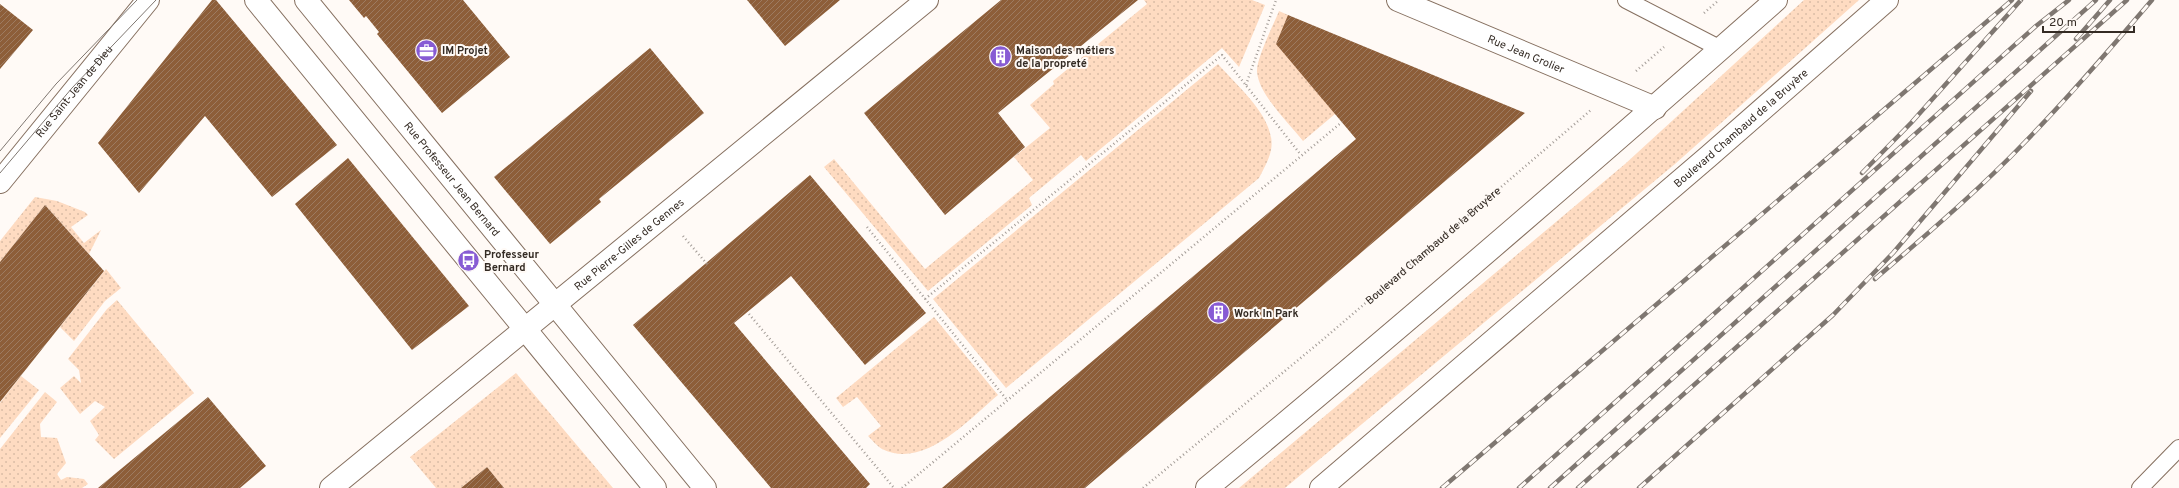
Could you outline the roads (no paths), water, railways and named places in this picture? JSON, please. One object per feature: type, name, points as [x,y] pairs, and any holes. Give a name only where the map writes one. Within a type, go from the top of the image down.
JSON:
[{"type":"street","name":"Rue Saint-Jean de Dieu","points":[[0,182],[148,0]]},
{"type":"street","points":[[256,0],[655,488]]},
{"type":"street","name":"Rue Professeur Jean Bernard","points":[[306,0],[705,488]]},
{"type":"street","name":"Rue Pierre-Gilles de Gennes","points":[[331,488],[927,0]]},
{"type":"street","name":"Rue Jean Grolier","points":[[1398,0],[1655,108]]},
{"type":"street","points":[[1207,488],[1296,415],[1655,108],[1776,0]]},
{"type":"street","name":"Boulevard Chambaud de la Bruyère","points":[[1321,488],[1709,156],[1887,0]]},
{"type":"lane","points":[[1626,0],[1721,49]]},
{"type":"lane","points":[[2140,488],[2179,448]]},
{"type":"tram line","points":[[0,151],[56,84],[137,0]]},
{"type":"tram line","points":[[0,173],[72,88],[156,0]]},
{"type":"railway","points":[[1442,488],[2012,0]]},
{"type":"railway","points":[[1862,173],[1911,123],[2021,0]]},
{"type":"railway","points":[[1519,488],[2036,26],[2069,0]]},
{"type":"railway","points":[[1550,488],[2096,0]]},
{"type":"railway","points":[[2076,39],[2110,0]]},
{"type":"railway","points":[[1578,488],[2127,0]]},
{"type":"railway","points":[[1875,279],[1952,212],[2007,160],[2074,90],[2152,0]]},
{"type":"railway","points":[[1639,488],[1833,315],[1893,253],[2031,91]]},
{"type":"place","name":"IM Projet","points":[[427,50]]},
{"type":"place","name":"Maison des métiers de la propreté","points":[[1000,56]]},
{"type":"place","name":"Professeur Bernard","points":[[468,260]]},
{"type":"place","name":"Work In Park","points":[[1219,313]]}]
